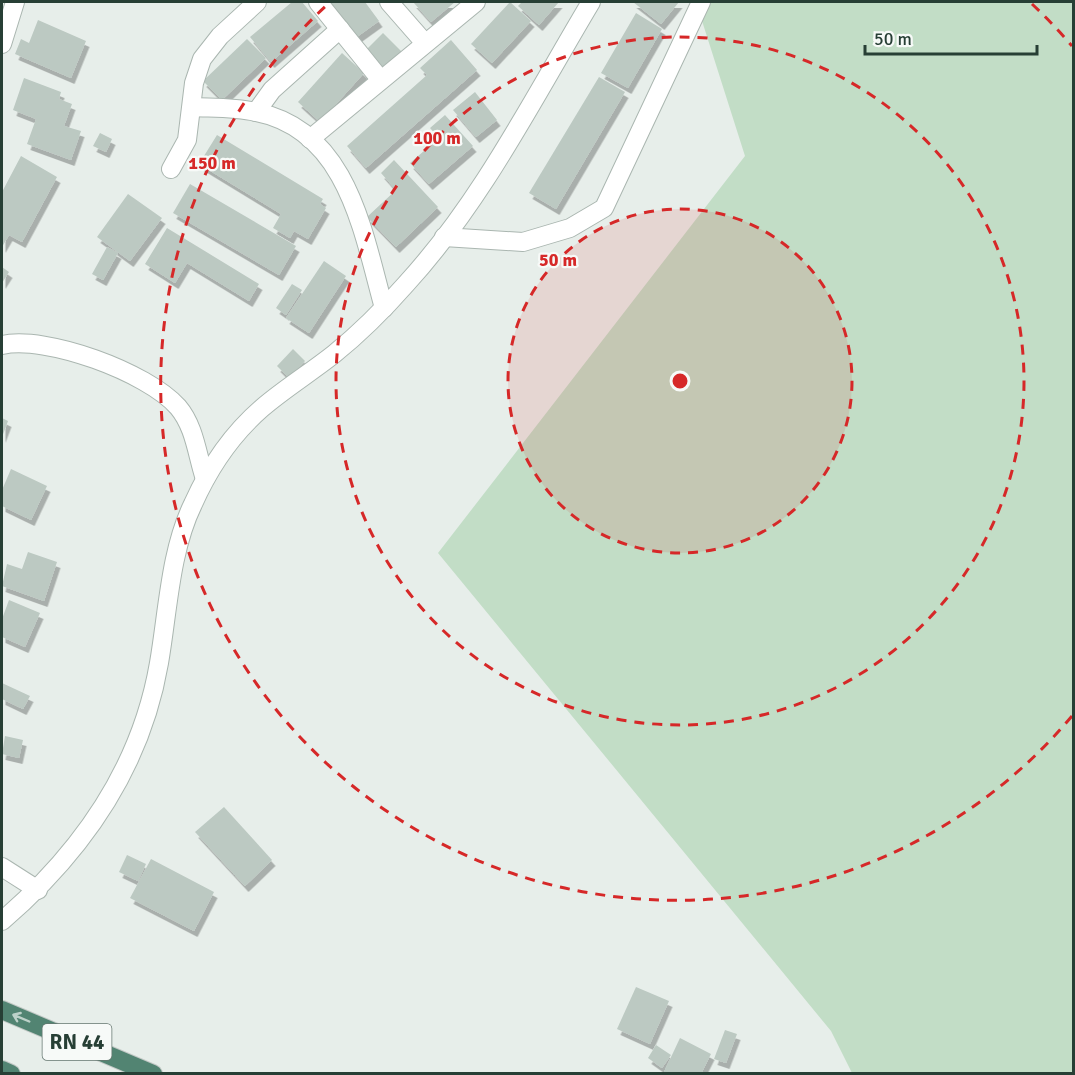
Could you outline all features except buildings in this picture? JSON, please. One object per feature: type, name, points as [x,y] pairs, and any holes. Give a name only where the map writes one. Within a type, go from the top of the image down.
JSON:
[{"type":"highway","name":"RN 44","points":[[2,1010],[153,1074]]},
{"type":"highway","points":[[2,1070],[10,1074]]},
{"type":"street","points":[[2,44],[15,2]]},
{"type":"street","points":[[171,169],[187,140],[194,83],[202,58],[220,36],[257,2]]},
{"type":"street","points":[[318,2],[380,79]]},
{"type":"street","points":[[389,2],[424,42]]},
{"type":"street","points":[[310,139],[424,42],[476,2]]},
{"type":"street","points":[[2,921],[38,890],[60,867],[98,816],[119,780],[140,731],[158,670],[181,535],[205,479],[240,430],[262,408],[328,359],[384,308],[444,237],[475,195],[591,2]]},
{"type":"street","points":[[444,237],[523,242],[570,228],[604,208],[701,2]]},
{"type":"street","points":[[256,112],[272,90],[340,29]]},
{"type":"street","points":[[192,106],[256,112],[276,118],[310,139],[325,153],[347,185],[384,308]]},
{"type":"street","points":[[2,345],[16,342],[91,356],[147,383],[179,408],[193,436],[205,479]]},
{"type":"street","points":[[2,867],[38,890]]},
{"type":"green space","points":[[696,2],[1073,2],[1073,1073],[852,1073],[831,1031],[438,553],[745,156]]}]
